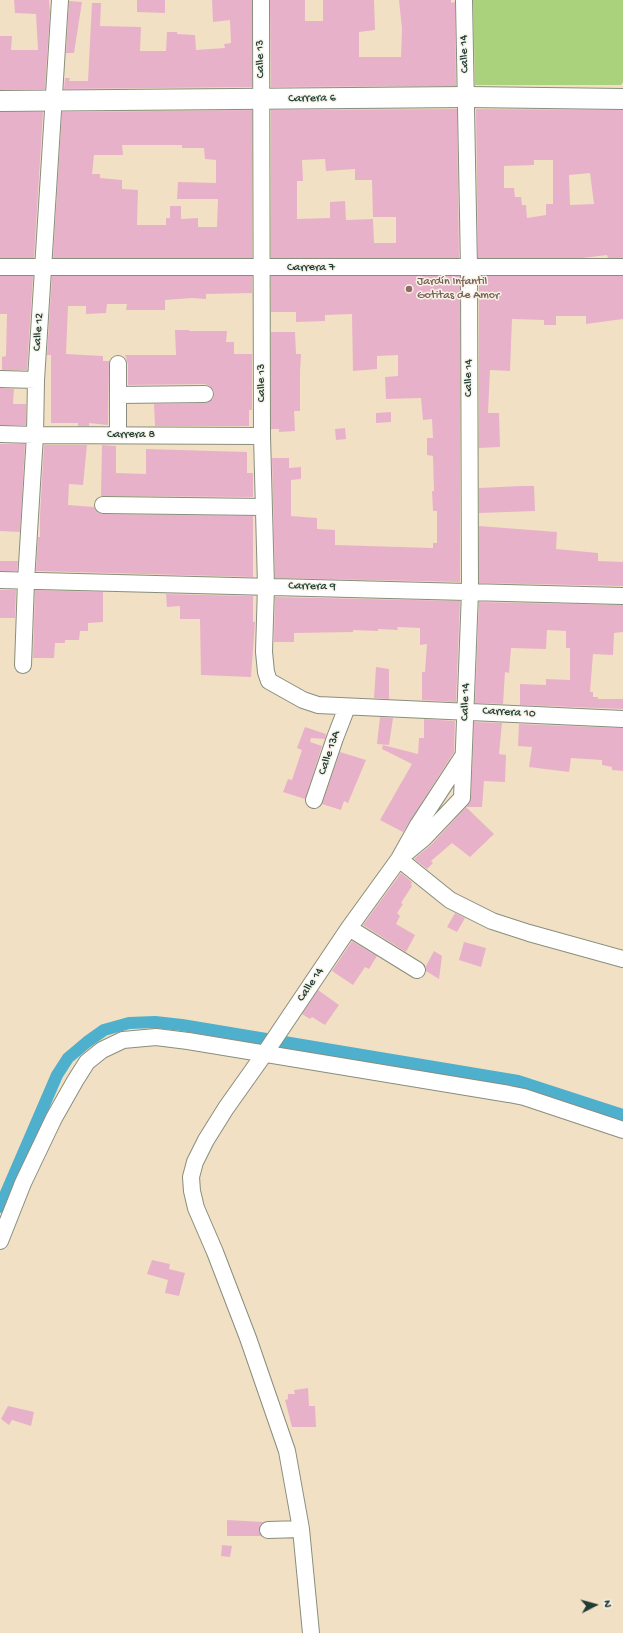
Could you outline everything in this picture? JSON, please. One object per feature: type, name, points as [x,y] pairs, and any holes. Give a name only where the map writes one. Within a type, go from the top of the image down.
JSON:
[{"type":"main road","name":"Carrera 6","points":[[0,101],[262,100],[467,97],[623,99]]},
{"type":"street","name":"Calle 12","points":[[23,665],[26,581],[35,435],[36,380],[55,101],[60,0]]},
{"type":"street","name":"Calle 13","points":[[260,0],[262,100],[262,436],[266,586],[264,652],[266,672],[269,681],[303,700],[318,705],[347,707]]},
{"type":"street","name":"Calle 14","points":[[399,859],[424,838],[462,798],[470,592],[469,268],[464,0]]},
{"type":"street","name":"Carrera 7","points":[[0,267],[623,267]]},
{"type":"street","points":[[118,364],[118,435]]},
{"type":"street","points":[[0,379],[36,380]]},
{"type":"street","points":[[118,395],[205,394]]},
{"type":"street","name":"Carrera 8","points":[[0,434],[262,436]]},
{"type":"street","points":[[103,505],[263,507]]},
{"type":"street","name":"Carrera 9","points":[[0,580],[623,596]]},
{"type":"street","name":"Carrera 10","points":[[347,707],[623,719]]},
{"type":"street","name":"Calle 13A","points":[[314,800],[334,738],[347,707]]},
{"type":"street","name":"Calle 14","points":[[311,1633],[301,1529],[287,1451],[245,1331],[215,1252],[196,1208],[190,1177],[195,1162],[206,1140],[226,1108],[349,928],[399,859],[418,825],[463,756]]},
{"type":"street","points":[[399,859],[450,900],[492,921],[529,933],[623,959]]},
{"type":"street","points":[[349,928],[417,970]]},
{"type":"street","points":[[0,1241],[23,1183],[54,1118],[75,1081],[87,1062],[102,1050],[123,1040],[156,1037],[188,1041],[524,1097],[623,1130]]},
{"type":"street","points":[[268,1530],[301,1529]]},
{"type":"green space","points":[[473,0],[623,0],[623,82],[621,85],[475,85]]},
{"type":"building","points":[[14,0],[49,0],[50,12],[45,89],[0,90],[0,36],[12,36],[11,50],[38,50],[36,14],[15,13]]},
{"type":"building","points":[[137,0],[165,0],[165,13],[137,12]]},
{"type":"building","points":[[212,0],[252,0],[252,87],[64,89],[65,78],[70,78],[69,81],[88,81],[92,3],[101,3],[100,26],[141,27],[140,51],[166,51],[167,32],[195,35],[196,50],[225,48],[224,44],[231,43],[230,20],[213,22]]},
{"type":"building","points":[[270,0],[305,0],[305,21],[323,21],[323,0],[374,0],[375,30],[359,32],[359,57],[401,57],[402,29],[399,0],[451,0],[451,3],[455,2],[456,86],[271,87]]},
{"type":"building","points":[[69,1],[82,2],[74,53],[66,53]]},
{"type":"building","points":[[457,109],[459,258],[271,258],[271,110]],"holes":[[[325,159],[326,171],[355,169],[355,180],[372,180],[373,217],[396,217],[396,243],[374,243],[373,219],[346,220],[345,201],[330,202],[330,218],[297,219],[297,181],[303,181],[302,160]]]},
{"type":"building","points":[[476,109],[623,110],[623,258],[608,258],[607,255],[583,258],[478,258]],"holes":[[[534,160],[553,160],[553,204],[546,204],[546,215],[527,218],[526,205],[522,205],[521,197],[515,197],[514,188],[504,188],[504,166],[534,165]],[[590,173],[594,204],[570,205],[569,175]]]},
{"type":"building","points":[[252,110],[252,258],[53,258],[62,112]],"holes":[[[122,145],[182,145],[182,148],[204,148],[205,159],[216,160],[216,183],[178,182],[177,199],[218,199],[217,227],[198,227],[198,218],[181,219],[181,206],[170,206],[170,218],[166,218],[166,225],[137,225],[138,190],[122,189],[122,180],[100,178],[100,174],[92,174],[94,155],[123,155]]]},
{"type":"building","points":[[0,112],[43,112],[34,258],[0,258]]},
{"type":"building","points":[[0,276],[33,276],[27,370],[2,370],[2,357],[6,356],[7,314],[0,314]]},
{"type":"building","points":[[52,276],[252,276],[252,293],[206,294],[206,299],[192,298],[165,300],[165,310],[126,310],[127,304],[107,304],[106,313],[86,314],[86,306],[68,306],[66,354],[103,356],[103,361],[109,361],[108,425],[89,423],[89,426],[78,426],[78,423],[51,423],[51,355],[47,355]]},
{"type":"building","points":[[271,276],[460,276],[460,582],[275,578],[272,458],[289,458],[289,468],[301,467],[301,479],[291,480],[291,516],[317,518],[317,529],[335,530],[335,545],[433,548],[433,543],[437,543],[437,511],[433,511],[433,456],[427,455],[427,438],[433,438],[432,419],[423,420],[421,398],[386,399],[385,377],[398,376],[398,355],[377,356],[377,369],[353,371],[352,314],[325,315],[325,321],[296,322],[296,312],[271,312]]},
{"type":"building","points":[[479,276],[623,276],[623,319],[586,324],[586,316],[556,316],[556,325],[544,325],[544,320],[512,319],[510,371],[490,370],[488,413],[499,413],[500,447],[479,448]]},
{"type":"building","points":[[175,330],[227,331],[226,342],[234,342],[234,354],[252,354],[252,410],[249,410],[249,426],[155,426],[154,404],[206,403],[213,399],[213,389],[205,384],[128,385],[128,364],[125,355],[176,355]]},
{"type":"building","points":[[271,332],[295,332],[296,354],[301,354],[300,411],[294,411],[295,431],[279,432],[279,429],[271,429]]},
{"type":"building","points":[[0,388],[14,389],[13,404],[26,404],[26,425],[0,425]]},
{"type":"building","points":[[391,412],[391,422],[376,423],[376,413]]},
{"type":"building","points":[[345,428],[346,439],[336,440],[335,429]]},
{"type":"building","points":[[0,444],[25,444],[20,532],[0,531]]},
{"type":"building","points":[[44,445],[87,445],[83,485],[69,484],[68,505],[94,507],[98,513],[103,514],[253,516],[253,577],[36,571],[38,537],[40,537]]},
{"type":"building","points":[[102,445],[116,446],[116,473],[146,474],[146,449],[247,452],[247,473],[253,473],[253,497],[101,496]]},
{"type":"building","points":[[534,486],[535,511],[479,513],[479,488]]},
{"type":"building","points":[[479,526],[557,532],[556,549],[598,553],[598,561],[623,562],[623,586],[479,583]]},
{"type":"building","points":[[0,561],[18,561],[17,571],[0,571]]},
{"type":"building","points":[[0,590],[16,590],[15,618],[0,618]]},
{"type":"building","points":[[35,590],[103,592],[103,622],[88,623],[88,631],[80,631],[79,640],[65,640],[65,643],[55,643],[54,658],[33,658]]},
{"type":"building","points":[[166,594],[253,596],[253,622],[255,622],[251,677],[201,675],[200,619],[180,619],[180,606],[167,607]]},
{"type":"building","points":[[275,597],[460,601],[456,702],[422,700],[422,672],[425,672],[427,644],[420,645],[420,628],[397,627],[398,630],[378,629],[378,631],[353,630],[353,632],[294,633],[294,642],[274,642]]},
{"type":"building","points":[[479,602],[623,605],[623,632],[614,633],[613,655],[593,654],[590,692],[593,692],[593,697],[598,697],[598,699],[623,699],[623,709],[520,705],[520,684],[546,685],[546,679],[570,680],[570,648],[566,648],[566,631],[547,630],[546,649],[511,648],[509,673],[505,672],[503,704],[475,703]]},
{"type":"building","points":[[376,667],[389,669],[389,699],[374,698]]},
{"type":"building","points":[[380,717],[393,718],[389,745],[377,744]]},
{"type":"building","points":[[424,719],[455,721],[454,752],[403,832],[380,820],[412,764],[382,749],[383,745],[418,754],[419,738],[424,738]]},
{"type":"building","points":[[474,722],[502,723],[499,754],[506,755],[505,782],[484,781],[482,807],[466,807],[471,798]]},
{"type":"building","points":[[519,724],[623,728],[623,771],[612,770],[612,767],[602,765],[602,760],[571,758],[569,772],[529,767],[532,747],[518,746]]},
{"type":"building","points":[[305,727],[326,734],[325,739],[311,738],[310,742],[322,746],[305,799],[283,792],[288,779],[292,780],[302,750],[297,748]]},
{"type":"building","points":[[340,752],[366,760],[348,803],[344,801],[341,810],[322,804]]},
{"type":"building","points":[[466,807],[494,834],[470,857],[452,843],[431,861],[433,863],[427,869],[414,859],[431,845]]},
{"type":"building","points":[[401,873],[412,882],[412,886],[401,903],[403,904],[397,913],[400,916],[396,924],[415,935],[406,952],[363,925]]},
{"type":"building","points":[[455,913],[465,918],[457,932],[447,927]]},
{"type":"building","points":[[352,941],[377,956],[369,969],[365,967],[353,985],[332,971]]},
{"type":"building","points":[[464,942],[486,948],[481,967],[459,960]]},
{"type":"building","points":[[434,951],[442,956],[439,979],[426,971],[426,966]]},
{"type":"building","points":[[318,990],[339,1005],[325,1025],[312,1017],[310,1019],[302,1014]]},
{"type":"building","points":[[152,1260],[170,1264],[169,1269],[185,1273],[179,1296],[165,1293],[168,1280],[147,1274]]},
{"type":"building","points":[[308,1388],[309,1406],[315,1406],[316,1427],[292,1427],[285,1400],[288,1399],[288,1394],[295,1394],[294,1390]]},
{"type":"building","points":[[8,1406],[34,1412],[31,1426],[12,1420],[9,1425],[1,1419]]},
{"type":"building","points":[[227,1520],[264,1522],[260,1525],[259,1530],[261,1536],[227,1536]]},
{"type":"building","points":[[222,1545],[232,1546],[230,1557],[221,1556]]},
{"type":"waterway","points":[[0,1207],[57,1075],[68,1058],[104,1030],[129,1023],[155,1022],[182,1025],[518,1081],[623,1115]]},
{"type":"place","name":"Jardín Infantil Gotitas de Amor","points":[[409,289]]}]
